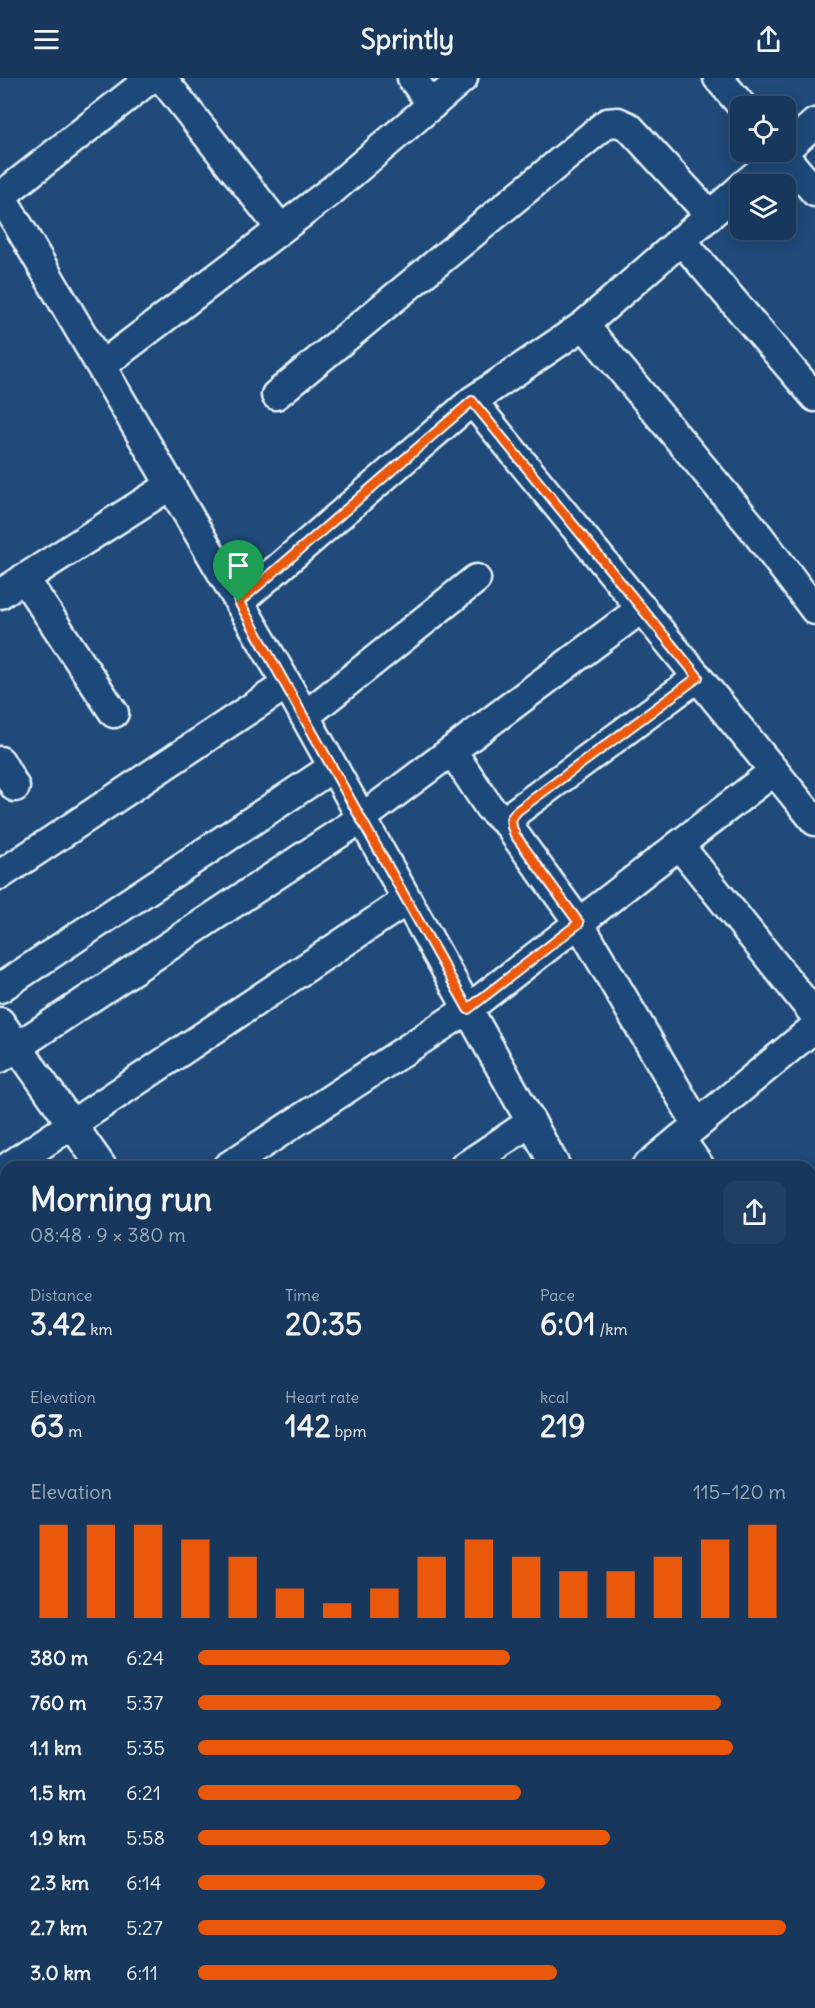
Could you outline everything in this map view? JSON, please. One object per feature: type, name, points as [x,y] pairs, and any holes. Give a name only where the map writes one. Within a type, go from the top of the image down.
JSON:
[{"type":"street","points":[[151,78],[0,195],[287,684],[553,1161]]},
{"type":"street","points":[[162,78],[281,229]]},
{"type":"street","points":[[412,78],[432,105]]},
{"type":"street","points":[[101,366],[331,190],[463,78]]},
{"type":"street","points":[[718,78],[733,96]]},
{"type":"street","points":[[276,394],[607,123],[618,122],[629,127],[710,215]]},
{"type":"street","points":[[796,140],[815,123]]},
{"type":"street","points":[[757,174],[770,162]]},
{"type":"street","points":[[792,162],[815,192]]},
{"type":"street","points":[[239,602],[472,401],[584,325],[730,198]]},
{"type":"street","points":[[681,240],[815,397]]},
{"type":"street","points":[[584,325],[752,527],[815,610]]},
{"type":"street","points":[[472,401],[815,821]]},
{"type":"street","points":[[0,594],[171,485]]},
{"type":"street","points":[[24,578],[114,713]]},
{"type":"street","points":[[305,716],[476,579]]},
{"type":"street","points":[[8,1052],[362,818],[642,608]]},
{"type":"street","points":[[698,677],[517,811],[511,819],[515,835],[579,923],[689,1132],[698,1161]]},
{"type":"street","points":[[0,876],[287,684]]},
{"type":"street","points":[[452,751],[489,807],[512,827]]},
{"type":"street","points":[[0,761],[15,787]]},
{"type":"street","points":[[0,988],[333,767]]},
{"type":"street","points":[[236,1161],[468,1009],[774,771]]},
{"type":"street","points":[[679,845],[815,1015]]},
{"type":"street","points":[[17,1161],[407,900]]},
{"type":"street","points":[[0,1022],[8,1052],[72,1124],[98,1161]]},
{"type":"street","points":[[653,1161],[815,1027]]},
{"type":"street","points":[[473,1161],[531,1122]]},
{"type":"route","points":[[472,401],[698,677],[517,811],[511,819],[515,835],[579,923],[468,1009],[239,602],[472,401]]}]
